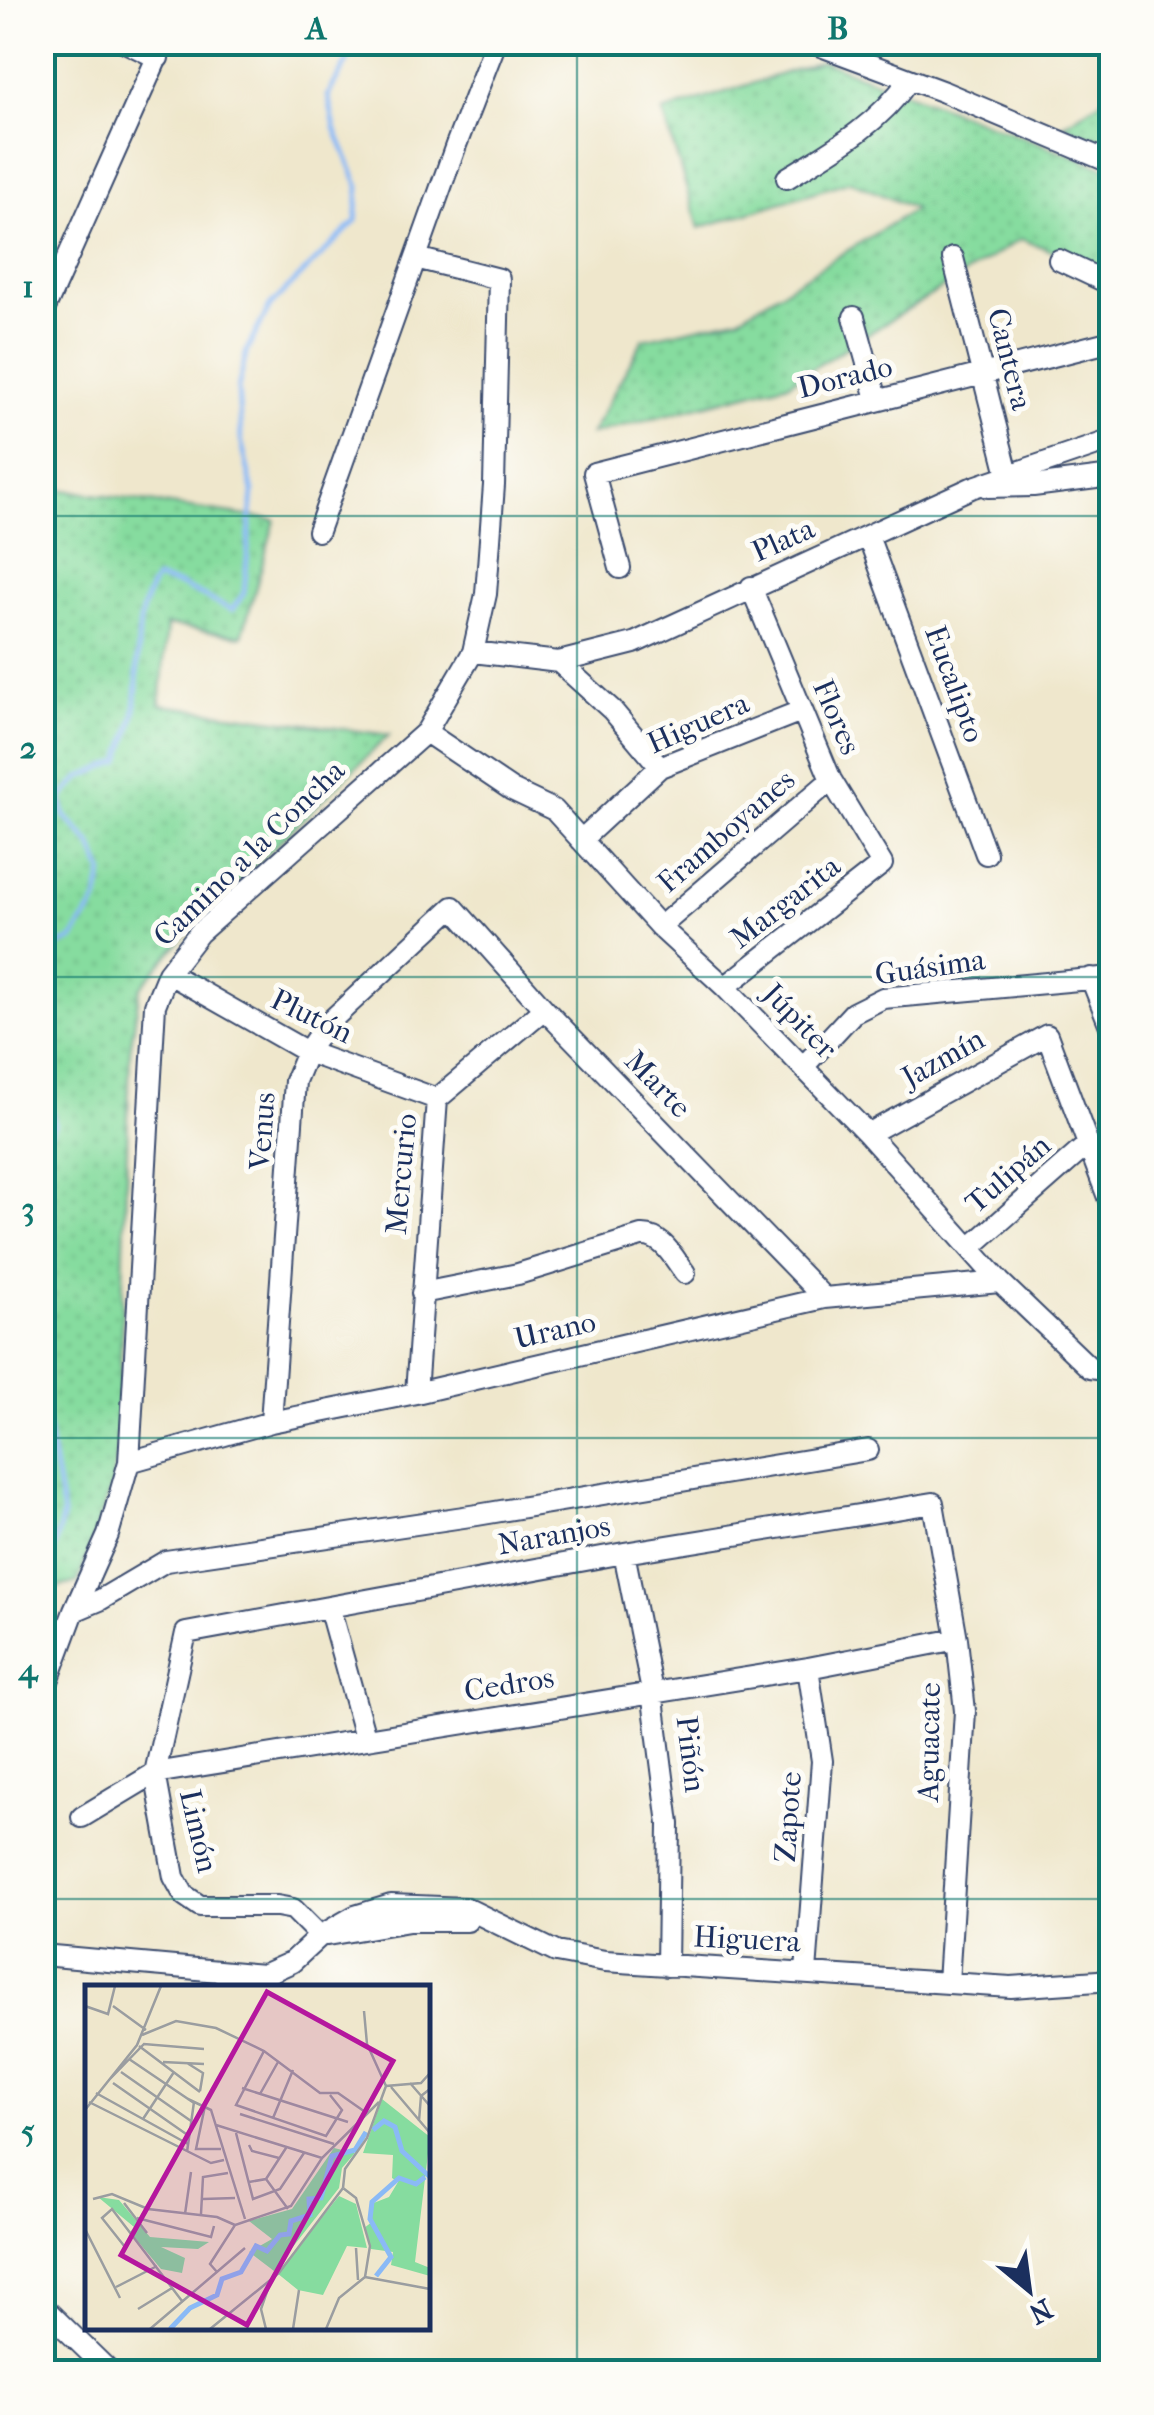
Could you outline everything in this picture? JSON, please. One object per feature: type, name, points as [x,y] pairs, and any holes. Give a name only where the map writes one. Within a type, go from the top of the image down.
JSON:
[{"type":"street","points":[[42,315],[161,50],[126,42]]},
{"type":"street","points":[[318,530],[496,42]]},
{"type":"street","points":[[810,42],[1112,163]]},
{"type":"street","points":[[861,62],[875,42]]},
{"type":"street","points":[[787,178],[853,138],[895,101],[909,80]]},
{"type":"street","name":"Camino a la Concha","points":[[42,1698],[108,1535],[129,1462],[155,1006],[168,973],[199,934],[426,732],[474,652],[486,594],[494,486],[499,279],[416,258]]},
{"type":"street","name":"Cantera","points":[[953,258],[1008,474]]},
{"type":"street","points":[[1058,260],[1112,285]]},
{"type":"street","points":[[854,316],[877,398]]},
{"type":"street","name":"Dorado","points":[[620,568],[594,473],[1112,341]]},
{"type":"street","name":"Plata","points":[[474,652],[559,662],[634,643],[971,488],[1112,440]]},
{"type":"street","points":[[971,488],[1033,486],[1112,476]]},
{"type":"street","name":"Eucalipto","points":[[868,536],[986,854]]},
{"type":"street","name":"Flores","points":[[751,587],[831,780],[882,864]]},
{"type":"street","points":[[559,662],[612,710],[660,767]]},
{"type":"street","name":"Higuera","points":[[581,840],[660,767],[801,711]]},
{"type":"street","name":"Júpiter","points":[[426,732],[512,790],[554,810],[660,927],[725,987],[868,1134],[1000,1282],[1090,1368],[1112,1371]]},
{"type":"street","name":"Framboyanes","points":[[660,927],[831,780]]},
{"type":"street","name":"Margarita","points":[[725,987],[882,864]]},
{"type":"street","name":"Marte","points":[[453,907],[544,1009],[824,1298]]},
{"type":"street","name":"Venus","points":[[271,1422],[295,1081],[307,1052],[324,1027],[453,907]]},
{"type":"street","name":"Plutón","points":[[168,973],[307,1052],[437,1099]]},
{"type":"street","points":[[1101,978],[1112,1030]]},
{"type":"street","name":"Guásima","points":[[802,1067],[852,1014],[883,998],[1101,978]]},
{"type":"street","name":"Mercurio","points":[[416,1393],[437,1099],[544,1009]]},
{"type":"street","name":"Jazmín","points":[[868,1134],[1046,1035],[1086,1145]]},
{"type":"street","points":[[1086,1145],[1112,1208]]},
{"type":"street","name":"Tulipán","points":[[970,1248],[1086,1145]]},
{"type":"street","points":[[422,1293],[518,1274],[652,1235],[685,1272]]},
{"type":"street","name":"Urano","points":[[129,1462],[271,1422],[416,1393],[824,1298],[1000,1282]]},
{"type":"street","points":[[74,1611],[166,1561],[477,1515],[868,1450]]},
{"type":"street","name":"Naranjos","points":[[186,1633],[624,1553],[933,1503]]},
{"type":"street","name":"Aguacate","points":[[933,1503],[965,1710],[948,1984]]},
{"type":"street","name":"Piñón","points":[[624,1553],[652,1691],[669,1824],[667,1966]]},
{"type":"street","points":[[329,1607],[365,1737]]},
{"type":"street","name":"Limón","points":[[186,1633],[155,1773],[174,1877],[184,1895],[200,1906],[292,1909],[320,1936]]},
{"type":"street","name":"Cedros","points":[[82,1818],[155,1773],[808,1668],[957,1639]]},
{"type":"street","name":"Zapote","points":[[806,1972],[822,1762],[808,1668]]},
{"type":"street","name":"Higuera","points":[[42,1955],[264,1975],[292,1962],[320,1936],[355,1916],[391,1905],[466,1908],[556,1952],[605,1961],[1011,1987],[1112,1980]]},
{"type":"street","points":[[42,2306],[110,2372]]},
{"type":"green space","points":[[822,61],[1111,170],[1111,273],[1021,239],[789,383],[591,434],[643,339],[738,318],[915,209],[850,181],[699,228],[663,112]]},
{"type":"green space","points":[[1111,94],[1111,144],[1063,125]]},
{"type":"green space","points":[[43,487],[275,520],[242,636],[167,625],[160,705],[389,735],[194,925],[140,988],[130,1051],[118,1442],[112,1484],[78,1582],[43,1591]]},
{"type":"waterway","points":[[42,953],[72,940],[97,901],[103,872],[91,844],[65,816],[61,798],[81,777],[120,761],[134,716],[142,611],[156,579],[180,585],[232,610],[244,593],[253,492],[241,439],[238,388],[247,350],[270,306],[356,221],[359,187],[335,128],[328,95],[358,42]]},
{"type":"waterway","points":[[42,1090],[49,1096],[54,1124],[42,1144]]},
{"type":"waterway","points":[[42,1398],[63,1515],[50,1564],[42,1568]]}]
